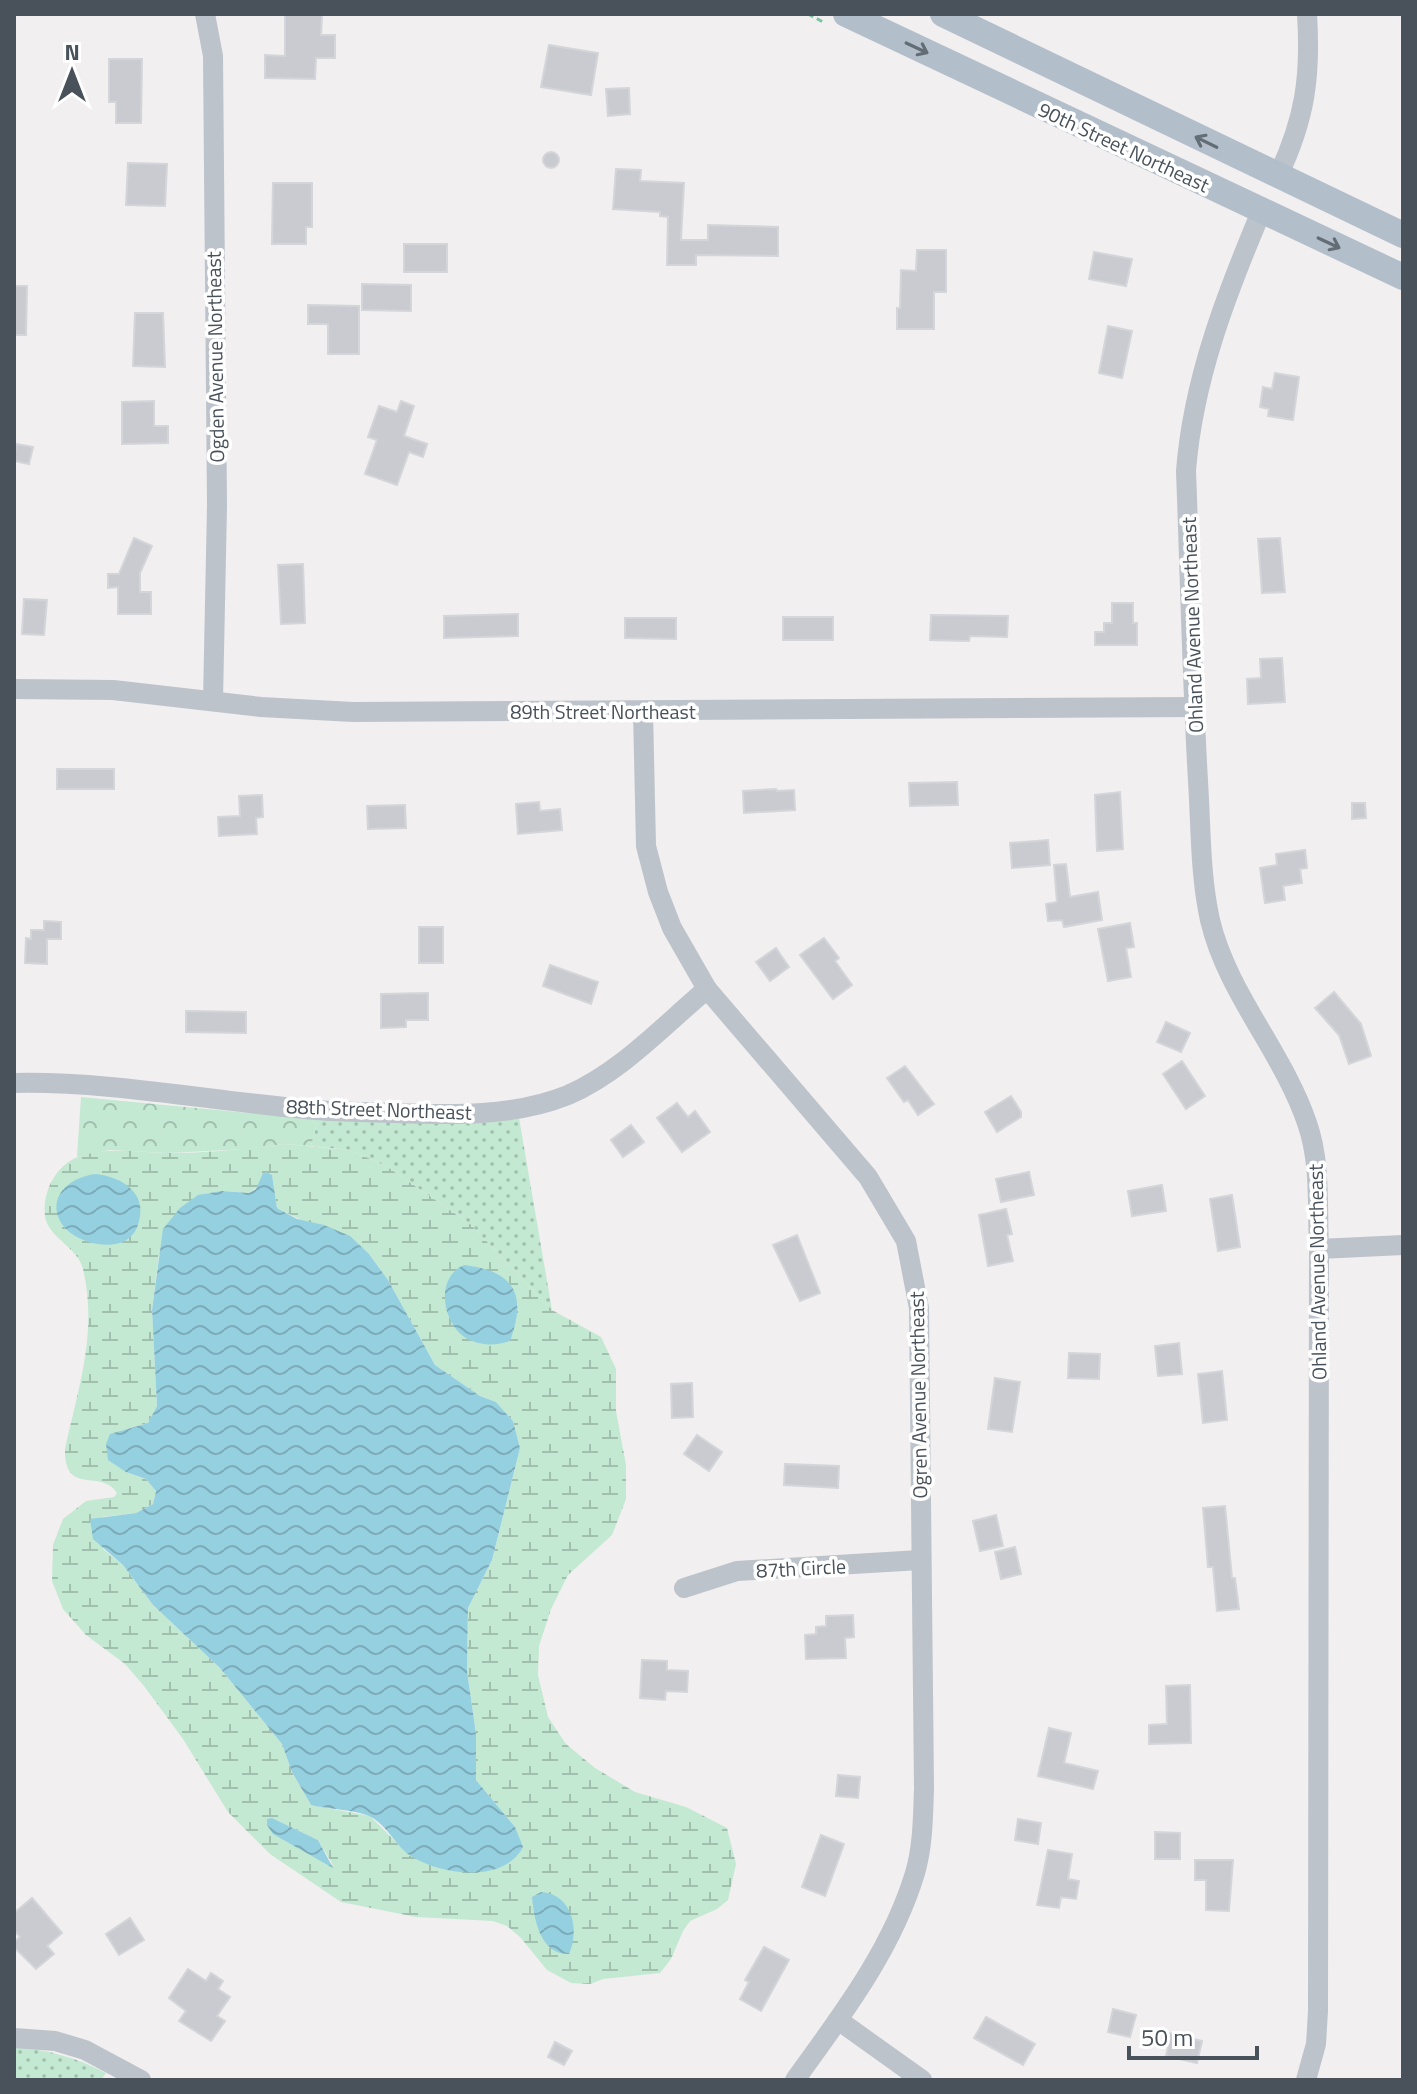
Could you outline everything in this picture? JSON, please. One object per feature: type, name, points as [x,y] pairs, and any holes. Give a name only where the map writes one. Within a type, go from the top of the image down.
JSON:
[{"type":"main road","name":"90th Street Northeast","points":[[846,14],[1403,277]]},
{"type":"main road","name":"90th Street Northeast","points":[[943,14],[1403,235]]},
{"type":"main road","points":[[1221,192],[1271,173]]},
{"type":"main road","points":[[1266,214],[1313,193]]},
{"type":"street","name":"Ogden Avenue Northeast","points":[[205,14],[213,56],[217,493],[213,701]]},
{"type":"street","points":[[1271,173],[1291,149],[1306,99],[1309,65],[1307,14]]},
{"type":"street","name":"Ohland Avenue Northeast","points":[[1266,214],[1223,301],[1198,392],[1186,471],[1193,707],[1205,894],[1210,921],[1224,961],[1300,1103],[1308,1123],[1315,1159],[1319,1249],[1318,2011],[1316,2044],[1306,2080]]},
{"type":"street","name":"89th Street Northeast","points":[[14,689],[113,690],[261,707],[353,712],[1193,707]]},
{"type":"street","name":"Ogren Avenue Northeast","points":[[643,711],[646,846],[658,892],[672,928],[707,989],[868,1177],[906,1241],[919,1308],[924,1788],[915,1872],[886,1943],[838,2020],[795,2080]]},
{"type":"street","name":"88th Street Northeast","points":[[14,1083],[129,1088],[316,1110],[419,1114],[532,1107],[597,1080],[630,1056],[707,989]]},
{"type":"street","points":[[1319,1249],[1403,1245]]},
{"type":"street","name":"87th Circle","points":[[684,1588],[737,1571],[920,1560]]},
{"type":"street","points":[[838,2020],[922,2080]]},
{"type":"street","points":[[14,2038],[55,2041],[85,2050],[141,2080]]},
{"type":"green space","points":[[81,1097],[312,1119],[316,1127],[311,1146],[284,1144],[168,1153],[110,1150],[77,1157]]},
{"type":"green space","points":[[519,1118],[552,1310],[470,1224],[386,1166],[350,1150],[311,1146],[316,1127],[312,1119],[441,1123]]},
{"type":"green space","points":[[284,1144],[350,1150],[386,1166],[470,1224],[552,1310],[601,1337],[616,1369],[616,1411],[626,1465],[626,1499],[612,1535],[568,1575],[551,1609],[539,1646],[538,1675],[548,1717],[566,1744],[595,1768],[635,1792],[686,1807],[727,1828],[736,1864],[728,1900],[717,1909],[690,1921],[671,1959],[660,1973],[603,1979],[590,1984],[571,1983],[547,1970],[507,1926],[493,1921],[416,1917],[341,1902],[270,1854],[228,1812],[183,1739],[144,1686],[125,1664],[86,1635],[63,1609],[52,1581],[53,1545],[63,1519],[86,1501],[114,1497],[117,1493],[102,1482],[77,1477],[70,1473],[66,1464],[65,1449],[87,1338],[87,1292],[80,1261],[47,1224],[46,1198],[52,1180],[70,1161],[89,1154],[112,1151],[198,1152]],"holes":[[[272,1176],[277,1208],[369,1254],[388,1280],[435,1365],[480,1396],[496,1402],[513,1421],[520,1448],[492,1560],[468,1608],[467,1671],[476,1734],[476,1780],[515,1827],[410,1856],[370,1816],[311,1805],[292,1772],[282,1744],[220,1668],[153,1605],[123,1565],[103,1549],[101,1517],[136,1513],[153,1504],[156,1490],[146,1479],[126,1472],[120,1431],[148,1423],[157,1406],[152,1310],[159,1255],[222,1191],[249,1193]],[[272,1818],[318,1840],[333,1865]]]},
{"type":"green space","points":[[14,2047],[61,2055],[106,2073],[101,2080],[14,2080]]},
{"type":"water","points":[[266,1172],[272,1175],[277,1208],[297,1219],[324,1225],[350,1236],[369,1254],[388,1280],[435,1365],[480,1396],[496,1402],[513,1421],[520,1448],[492,1560],[468,1608],[467,1671],[476,1734],[476,1780],[515,1827],[523,1847],[514,1859],[502,1867],[471,1872],[438,1868],[411,1856],[371,1817],[311,1805],[292,1772],[282,1744],[220,1668],[153,1605],[123,1565],[93,1539],[90,1519],[136,1513],[153,1504],[156,1491],[146,1479],[126,1472],[108,1460],[106,1444],[110,1434],[148,1423],[157,1406],[152,1310],[163,1229],[180,1208],[198,1195],[222,1191],[249,1193],[256,1189]]},
{"type":"water","points":[[96,1174],[123,1183],[139,1202],[141,1211],[137,1227],[125,1241],[117,1244],[88,1242],[70,1233],[59,1219],[57,1201],[60,1194],[79,1178]]},
{"type":"water","points":[[464,1265],[495,1273],[512,1288],[517,1311],[510,1341],[477,1343],[454,1327],[445,1293],[454,1272]]},
{"type":"water","points":[[272,1818],[318,1840],[333,1868],[273,1834],[267,1825],[267,1819]]},
{"type":"water","points":[[541,1892],[560,1899],[571,1914],[574,1934],[569,1954],[551,1949],[540,1934],[532,1897]]},
{"type":"building","points":[[285,14],[322,14],[321,35],[335,35],[335,58],[316,58],[315,79],[265,78],[265,55],[285,56]]},
{"type":"building","points":[[549,45],[598,53],[591,95],[541,87]]},
{"type":"building","points":[[109,59],[142,59],[141,123],[116,123],[116,102],[109,102]]},
{"type":"building","points":[[629,88],[630,114],[608,116],[606,89]]},
{"type":"building","points":[[551,152],[559,160],[551,168],[543,160]]},
{"type":"building","points":[[128,163],[167,164],[165,206],[126,205]]},
{"type":"building","points":[[616,169],[641,170],[640,181],[684,183],[681,240],[708,240],[708,225],[778,227],[778,256],[696,255],[696,265],[667,265],[668,217],[660,216],[660,212],[613,209]]},
{"type":"building","points":[[273,183],[312,183],[312,227],[306,227],[306,244],[272,244]]},
{"type":"building","points":[[404,244],[447,244],[447,272],[404,272]]},
{"type":"building","points":[[917,250],[946,250],[946,292],[934,292],[934,329],[897,329],[901,270],[916,271]]},
{"type":"building","points":[[1094,252],[1132,259],[1126,286],[1089,279]]},
{"type":"building","points":[[362,284],[411,285],[411,311],[362,310]]},
{"type":"building","points":[[14,286],[27,286],[26,335],[14,335]]},
{"type":"building","points":[[308,305],[359,306],[359,354],[328,354],[328,324],[308,324]]},
{"type":"building","points":[[135,313],[163,313],[165,367],[133,366]]},
{"type":"building","points":[[1108,326],[1132,331],[1122,378],[1099,373]]},
{"type":"building","points":[[1275,373],[1299,377],[1293,420],[1268,416],[1269,409],[1260,407],[1263,387],[1272,389]]},
{"type":"building","points":[[154,401],[154,426],[168,426],[168,443],[122,444],[122,402]]},
{"type":"building","points":[[401,401],[414,406],[404,436],[427,444],[423,457],[409,452],[397,485],[365,474],[377,440],[368,437],[379,406],[397,412]]},
{"type":"building","points":[[16,444],[33,447],[29,464],[14,461]]},
{"type":"building","points":[[134,538],[152,546],[140,573],[140,592],[151,592],[151,614],[118,614],[118,587],[108,588],[108,574],[119,574]]},
{"type":"building","points":[[1280,538],[1285,592],[1262,593],[1258,539]]},
{"type":"building","points":[[303,564],[305,623],[281,624],[278,565]]},
{"type":"building","points":[[24,599],[47,600],[44,635],[22,634]]},
{"type":"building","points":[[1112,603],[1133,603],[1137,645],[1095,645],[1095,632],[1104,632],[1104,623],[1112,623]]},
{"type":"building","points":[[518,614],[518,636],[444,638],[444,616]]},
{"type":"building","points":[[931,615],[1008,616],[1007,637],[970,636],[969,641],[930,640]]},
{"type":"building","points":[[783,617],[833,617],[833,640],[783,640]]},
{"type":"building","points":[[625,618],[676,618],[676,639],[625,638]]},
{"type":"building","points":[[1282,658],[1285,702],[1248,704],[1247,679],[1261,678],[1260,659]]},
{"type":"building","points":[[57,769],[114,769],[114,789],[57,789]]},
{"type":"building","points":[[957,782],[958,805],[910,806],[909,783]]},
{"type":"building","points":[[794,790],[795,810],[744,813],[743,791]]},
{"type":"building","points":[[1120,792],[1123,849],[1097,851],[1095,795]]},
{"type":"building","points":[[262,795],[263,817],[256,818],[257,834],[219,836],[218,817],[240,816],[239,796]]},
{"type":"building","points":[[539,802],[540,811],[560,809],[562,830],[518,834],[516,804]]},
{"type":"building","points":[[1352,803],[1365,803],[1366,818],[1352,819]]},
{"type":"building","points":[[405,805],[406,828],[368,829],[367,806]]},
{"type":"building","points":[[1048,840],[1050,865],[1012,868],[1010,843]]},
{"type":"building","points":[[1305,850],[1307,868],[1300,869],[1302,883],[1283,886],[1285,900],[1265,903],[1260,868],[1277,865],[1276,854]]},
{"type":"building","points":[[1066,864],[1070,897],[1098,892],[1102,920],[1064,927],[1062,920],[1048,921],[1046,904],[1057,902],[1054,865]]},
{"type":"building","points":[[44,921],[61,922],[61,939],[47,939],[47,964],[25,963],[26,938],[31,939],[31,930],[44,930]]},
{"type":"building","points":[[1130,923],[1134,947],[1126,948],[1131,977],[1108,981],[1098,929]]},
{"type":"building","points":[[419,927],[443,927],[443,963],[419,963]]},
{"type":"building","points":[[824,938],[839,958],[835,961],[852,985],[833,999],[800,955]]},
{"type":"building","points":[[776,948],[789,967],[770,981],[756,962]]},
{"type":"building","points":[[550,965],[598,982],[591,1004],[543,986]]},
{"type":"building","points":[[1334,992],[1361,1024],[1371,1056],[1349,1064],[1339,1035],[1315,1008]]},
{"type":"building","points":[[428,993],[428,1020],[406,1020],[406,1027],[381,1028],[381,994]]},
{"type":"building","points":[[186,1011],[246,1012],[246,1033],[186,1032]]},
{"type":"building","points":[[1166,1022],[1190,1033],[1181,1052],[1157,1042]]},
{"type":"building","points":[[1182,1061],[1205,1096],[1186,1109],[1163,1074]]},
{"type":"building","points":[[905,1066],[934,1104],[918,1115],[887,1078]]},
{"type":"building","points":[[1011,1096],[1021,1117],[997,1132],[985,1112]]},
{"type":"building","points":[[677,1103],[688,1117],[695,1111],[710,1132],[682,1152],[657,1118]]},
{"type":"building","points":[[631,1125],[644,1142],[623,1157],[611,1140]]},
{"type":"building","points":[[1029,1172],[1034,1195],[1001,1202],[996,1179]]},
{"type":"building","points":[[1162,1185],[1166,1211],[1132,1216],[1128,1191]]},
{"type":"building","points":[[1232,1195],[1240,1247],[1218,1251],[1210,1199]]},
{"type":"building","points":[[1006,1209],[1012,1234],[1007,1235],[1013,1261],[988,1266],[979,1215]]},
{"type":"building","points":[[797,1235],[820,1293],[800,1301],[773,1245]]},
{"type":"building","points":[[1179,1343],[1182,1374],[1158,1376],[1155,1346]]},
{"type":"building","points":[[1069,1353],[1100,1354],[1099,1379],[1068,1378]]},
{"type":"building","points":[[1222,1371],[1227,1420],[1203,1423],[1198,1374]]},
{"type":"building","points":[[995,1378],[1020,1382],[1012,1432],[988,1429]]},
{"type":"building","points":[[692,1383],[693,1417],[672,1418],[671,1384]]},
{"type":"building","points":[[697,1435],[722,1452],[709,1471],[684,1454]]},
{"type":"building","points":[[785,1464],[839,1466],[838,1488],[784,1485]]},
{"type":"building","points":[[1225,1506],[1232,1578],[1235,1578],[1239,1609],[1217,1611],[1213,1567],[1208,1567],[1203,1508]]},
{"type":"building","points":[[996,1515],[1003,1546],[980,1551],[973,1521]]},
{"type":"building","points":[[1015,1547],[1021,1574],[1001,1579],[995,1552]]},
{"type":"building","points":[[853,1615],[854,1637],[845,1638],[846,1658],[806,1659],[805,1635],[816,1634],[816,1627],[826,1626],[826,1616]]},
{"type":"building","points":[[642,1660],[667,1661],[667,1670],[688,1671],[687,1692],[666,1691],[665,1700],[640,1698]]},
{"type":"building","points":[[1190,1685],[1191,1743],[1149,1744],[1149,1725],[1167,1724],[1166,1686]]},
{"type":"building","points":[[1049,1728],[1071,1733],[1064,1763],[1098,1771],[1093,1789],[1038,1776]]},
{"type":"building","points":[[838,1775],[860,1777],[858,1798],[836,1796]]},
{"type":"building","points":[[1018,1819],[1041,1823],[1038,1844],[1015,1840]]},
{"type":"building","points":[[1155,1832],[1180,1833],[1180,1859],[1155,1859]]},
{"type":"building","points":[[821,1835],[844,1844],[825,1896],[802,1887]]},
{"type":"building","points":[[1048,1850],[1072,1854],[1068,1879],[1079,1881],[1076,1899],[1061,1897],[1059,1908],[1037,1905]]},
{"type":"building","points":[[1195,1860],[1233,1860],[1229,1911],[1206,1910],[1206,1880],[1195,1880]]},
{"type":"building","points":[[32,1898],[62,1933],[47,1946],[54,1954],[36,1969],[14,1947],[14,1942],[20,1937],[14,1930],[14,1913]]},
{"type":"building","points":[[130,1918],[144,1940],[119,1955],[106,1934]]},
{"type":"building","points":[[764,1947],[789,1960],[761,2011],[740,1999],[749,1982],[745,1980]]},
{"type":"building","points":[[188,1969],[206,1981],[211,1973],[223,1981],[218,1989],[230,1997],[217,2016],[225,2021],[211,2041],[179,2021],[186,2011],[169,1998]]},
{"type":"building","points":[[1113,2009],[1136,2015],[1130,2037],[1108,2032]]},
{"type":"building","points":[[986,2017],[1035,2044],[1023,2065],[974,2038]]},
{"type":"building","points":[[1165,2032],[1202,2041],[1197,2063],[1166,2056],[1168,2047],[1162,2046]]},
{"type":"building","points":[[555,2042],[572,2051],[564,2065],[548,2057]]}]
